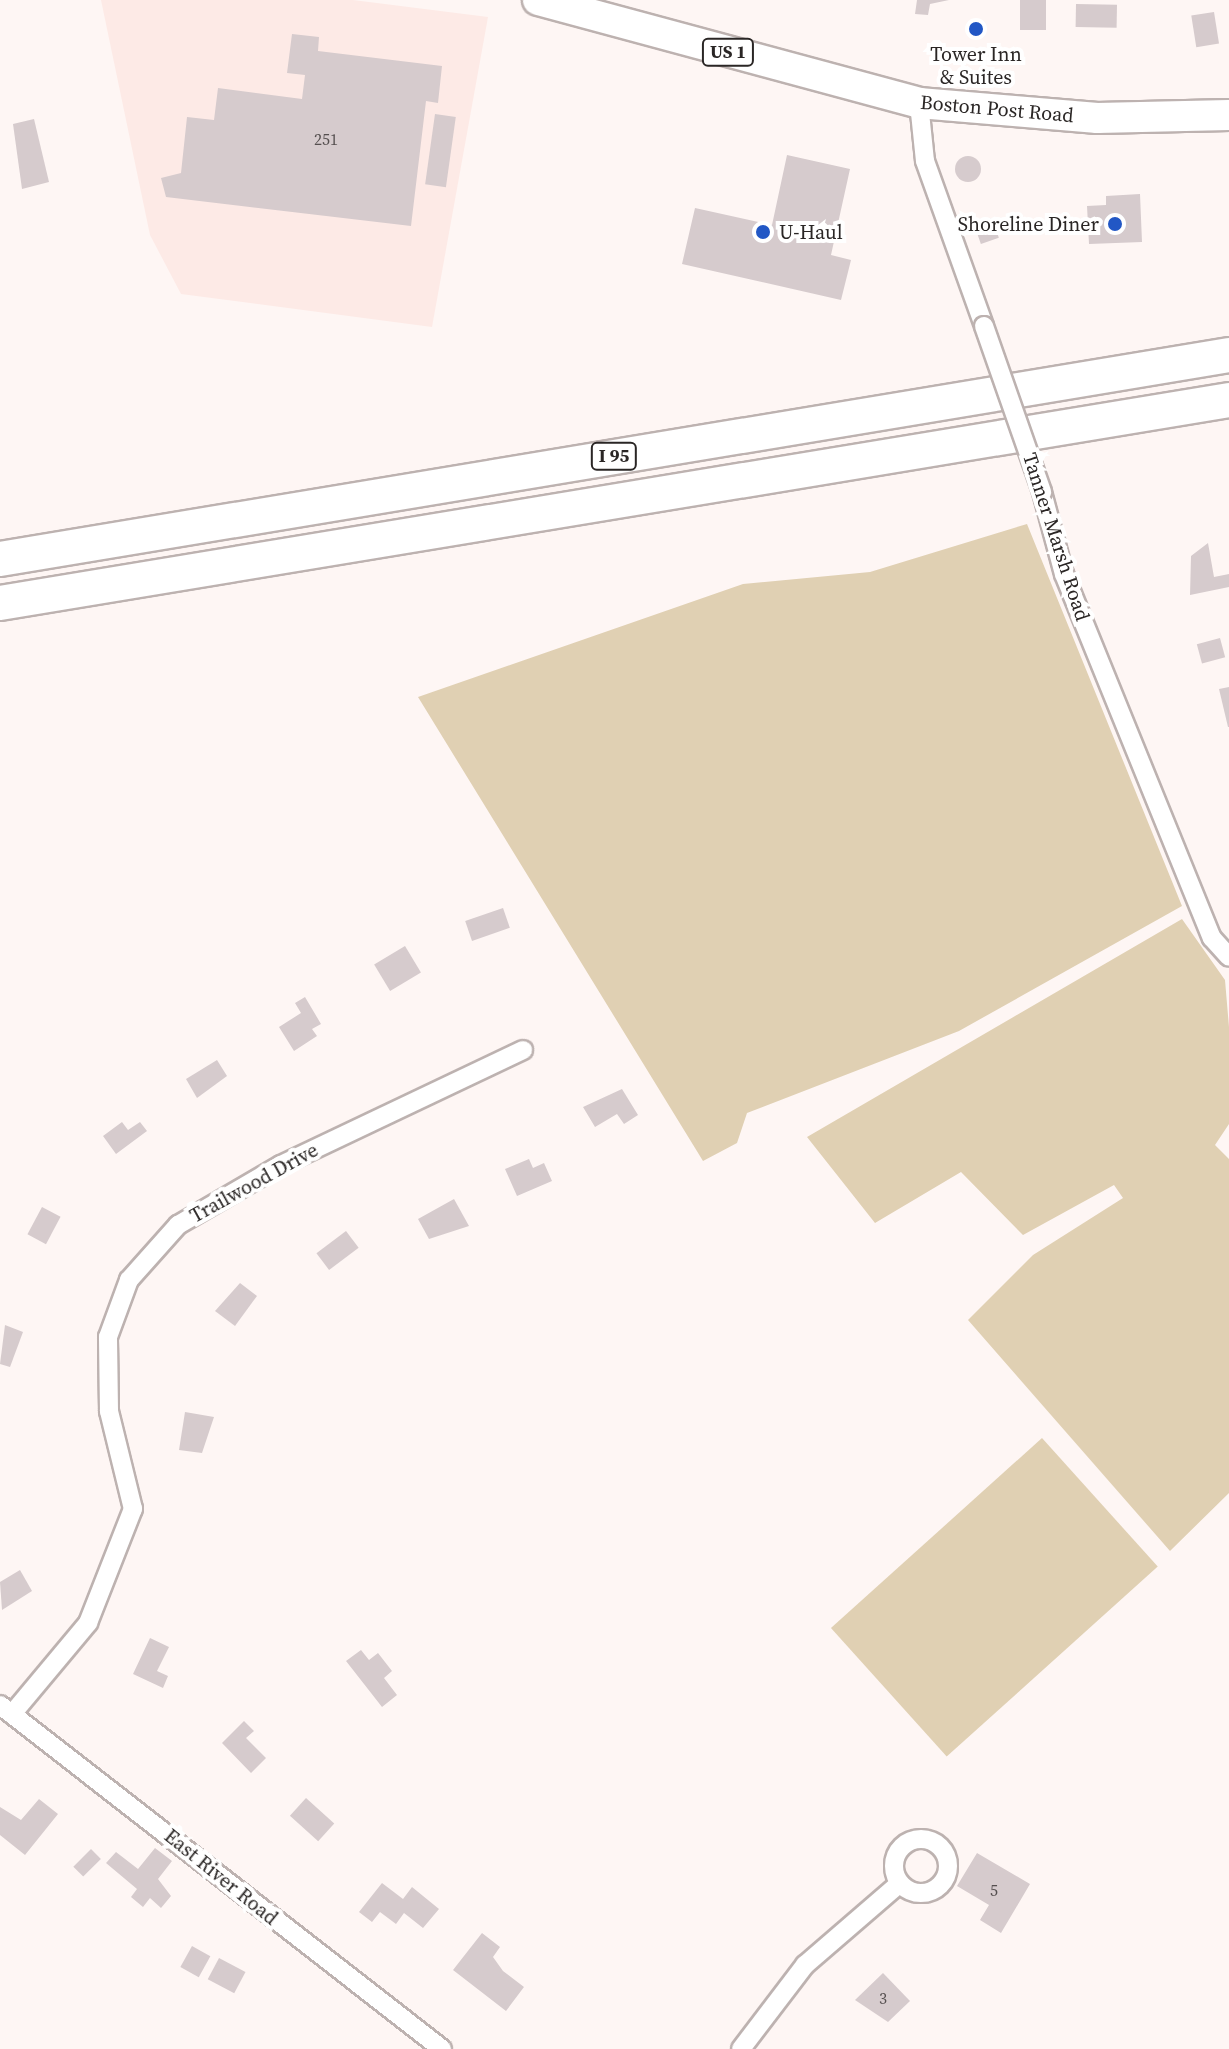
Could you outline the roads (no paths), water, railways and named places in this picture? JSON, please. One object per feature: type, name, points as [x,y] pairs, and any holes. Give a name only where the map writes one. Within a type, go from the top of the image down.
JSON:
[{"type":"highway","points":[[1072,381],[1229,347]]},
{"type":"highway","name":"I 95","points":[[0,559],[1229,355]]},
{"type":"highway","name":"I 95","points":[[0,603],[1229,400]]},
{"type":"main road","name":"Boston Post Road","points":[[538,0],[919,103],[1117,119],[1229,115]]},
{"type":"street","name":"Tanner Marsh Road","points":[[919,103],[925,161],[1042,492],[1064,574],[1212,938],[1229,957]]},
{"type":"street","name":"Trailwood Drive","points":[[6,1709],[88,1623],[133,1509],[109,1396],[108,1337],[129,1280],[178,1225],[267,1173],[523,1050]]},
{"type":"street","name":"East River Road","points":[[6,1709],[442,2049]]},
{"type":"street","points":[[741,2049],[805,1965],[899,1884]]},
{"type":"place","name":"Tower Inn & Suites","points":[[976,29]]},
{"type":"place","name":"Shoreline Diner","points":[[1115,224]]},
{"type":"place","name":"U-Haul","points":[[763,232]]}]
